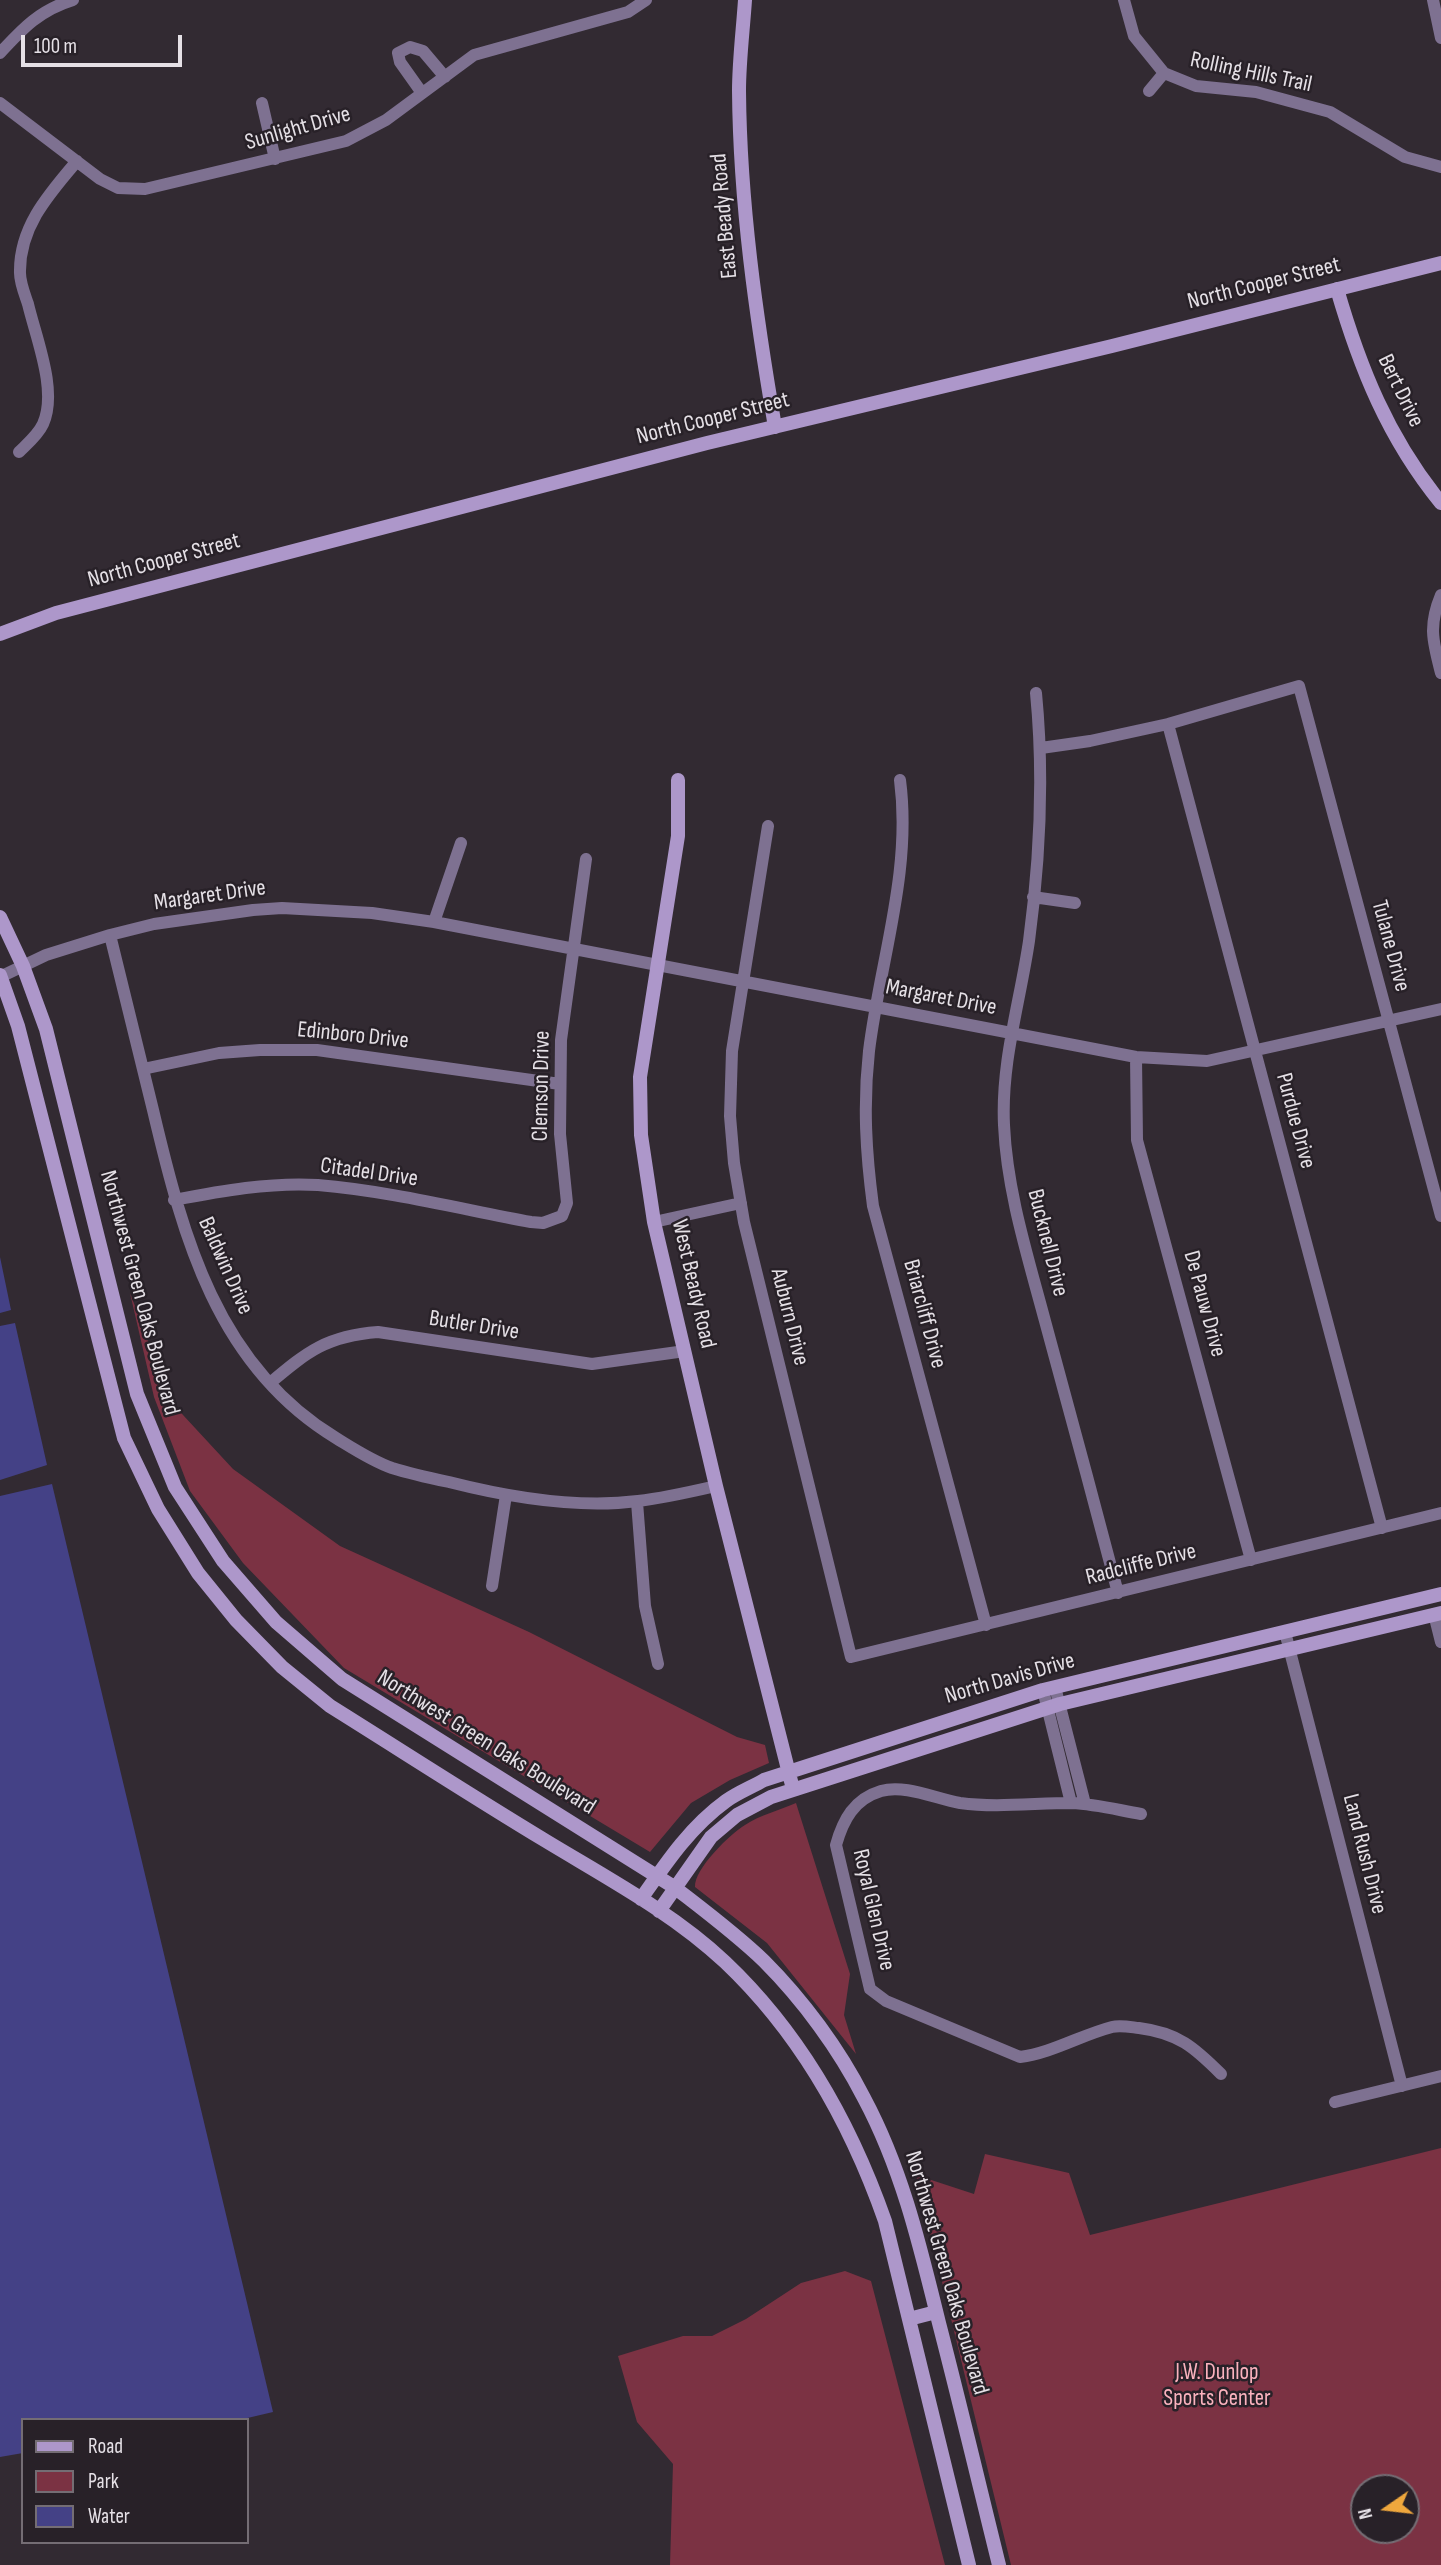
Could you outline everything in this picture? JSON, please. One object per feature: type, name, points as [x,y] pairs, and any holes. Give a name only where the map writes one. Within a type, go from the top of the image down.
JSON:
[{"type":"main road","name":"East Beady Road","points":[[745,0],[739,90],[745,211],[757,324],[775,427]]},
{"type":"main road","name":"North Cooper Street","points":[[0,634],[56,613],[217,570],[775,427],[1441,263]]},
{"type":"main road","name":"Bert Drive","points":[[1337,289],[1369,386],[1391,430],[1440,501]]},
{"type":"main road","name":"West Beady Road","points":[[678,780],[678,836],[640,1077],[641,1135],[654,1222],[716,1486],[793,1789]]},
{"type":"main road","name":"Northwest Green Oaks Boulevard","points":[[0,917],[23,965],[46,1029],[137,1394],[175,1487],[223,1561],[276,1622],[342,1679],[674,1887],[718,1920],[765,1962],[827,2039],[863,2096],[886,2143],[901,2183],[999,2565]]},
{"type":"main road","name":"Northwest Green Oaks Boulevard","points":[[0,977],[18,1026],[124,1438],[158,1509],[198,1573],[236,1620],[282,1667],[330,1706],[659,1911],[725,1962],[787,2030],[831,2097],[885,2221],[969,2565]]},
{"type":"main road","points":[[0,1011],[18,1026]]},
{"type":"main road","name":"North Davis Drive","points":[[641,1899],[698,1825],[727,1800],[764,1780],[1049,1689],[1441,1594]]},
{"type":"main road","name":"North Davis Drive","points":[[659,1911],[704,1846],[719,1830],[737,1815],[771,1797],[1054,1706],[1438,1614]]},
{"type":"main road","points":[[909,2319],[936,2312]]},
{"type":"street","points":[[0,53],[26,23],[58,4],[73,0]]},
{"type":"street","name":"Sunlight Drive","points":[[0,103],[100,179],[118,188],[145,189],[346,141],[386,120],[482,51],[628,12],[646,0]]},
{"type":"street","name":"Rolling Hills Trail","points":[[1124,0],[1134,36],[1164,72],[1196,86],[1256,92],[1330,112],[1405,157],[1441,167]]},
{"type":"street","points":[[1433,0],[1441,38]]},
{"type":"street","points":[[422,93],[400,62],[398,53],[410,47],[423,51],[445,77]]},
{"type":"street","name":"Rolling Hills Trail","points":[[1149,91],[1164,72]]},
{"type":"street","points":[[261,103],[275,159]]},
{"type":"street","points":[[19,452],[40,431],[50,393],[20,274],[25,242],[30,223],[38,209],[77,161]]},
{"type":"street","points":[[1441,595],[1432,624],[1432,639],[1441,673]]},
{"type":"street","name":"Tulane Drive","points":[[1168,724],[1299,686],[1441,1216]]},
{"type":"street","name":"Bucknell Drive","points":[[1036,693],[1041,748],[1041,797],[1029,940],[1008,1053],[1004,1123],[1012,1191],[1118,1593]]},
{"type":"street","points":[[1041,748],[1090,741],[1168,724]]},
{"type":"street","name":"Purdue Drive","points":[[1168,724],[1382,1528]]},
{"type":"street","name":"Briarcliff Drive","points":[[900,780],[903,840],[869,1049],[865,1147],[873,1206],[986,1625]]},
{"type":"street","name":"Auburn Drive","points":[[768,826],[732,1051],[730,1116],[734,1163],[741,1203],[851,1657]]},
{"type":"street","points":[[434,922],[461,843]]},
{"type":"street","name":"Clemson Drive","points":[[556,1219],[562,1216],[567,1203],[560,1134],[561,1040],[586,859]]},
{"type":"street","points":[[1033,897],[1075,903]]},
{"type":"street","name":"Margaret Drive","points":[[0,977],[46,955],[154,924],[282,908],[372,913],[434,922],[1136,1057],[1207,1061],[1441,1009]]},
{"type":"street","name":"Baldwin Drive","points":[[110,935],[174,1200],[194,1259],[215,1307],[253,1365],[318,1427],[381,1463],[506,1495],[553,1501],[637,1502],[716,1486]]},
{"type":"street","name":"Edinboro Drive","points":[[143,1069],[219,1053],[317,1050],[560,1084]]},
{"type":"street","name":"De Pauw Drive","points":[[1136,1057],[1137,1140],[1251,1560]]},
{"type":"street","name":"Citadel Drive","points":[[174,1200],[230,1190],[316,1185],[359,1190],[531,1222],[542,1223],[556,1219]]},
{"type":"street","points":[[654,1222],[741,1203]]},
{"type":"street","name":"Butler Drive","points":[[270,1383],[322,1344],[378,1332],[592,1364],[685,1351]]},
{"type":"street","points":[[492,1586],[506,1495]]},
{"type":"street","points":[[637,1502],[645,1606],[658,1664]]},
{"type":"street","name":"Radcliffe Drive","points":[[851,1657],[1441,1513]]},
{"type":"street","points":[[1438,1614],[1441,1642]]},
{"type":"street","name":"Land Rush Drive","points":[[1285,1632],[1402,2086]]},
{"type":"street","points":[[1049,1689],[1078,1804]]},
{"type":"street","name":"Royal Glen Drive","points":[[1141,1814],[1078,1804],[962,1803],[896,1789],[866,1797],[850,1810],[836,1845],[870,1989],[886,2001],[1020,2057],[1037,2055],[1115,2026],[1152,2030],[1177,2037],[1198,2050],[1221,2074]]},
{"type":"street","points":[[1335,2102],[1441,2076]]},
{"type":"green space","points":[[130,1293],[171,1402],[233,1469],[340,1546],[529,1632],[737,1737],[765,1745],[769,1763],[730,1780],[691,1803],[650,1852],[344,1668],[243,1563],[190,1491],[154,1397]]},
{"type":"green space","points":[[796,1803],[850,1974],[844,2015],[856,2054],[767,1943],[695,1887],[706,1862],[731,1836],[757,1818]]},
{"type":"green space","name":"J.W. Dunlop Sports Center","points":[[1441,2148],[1441,2565],[1011,2565],[916,2175],[974,2194],[985,2154],[1069,2173],[1090,2235]]},
{"type":"green space","points":[[845,2271],[871,2281],[945,2565],[670,2565],[673,2464],[637,2422],[618,2356],[683,2336],[712,2336],[746,2319],[801,2283]]},
{"type":"water","points":[[0,1257],[11,1310],[0,1313]]},
{"type":"water","points":[[15,1323],[47,1465],[0,1480],[0,1326]]},
{"type":"water","points":[[52,1484],[273,2412],[248,2418],[21,2418],[21,2453],[0,2457],[0,1496]]}]
